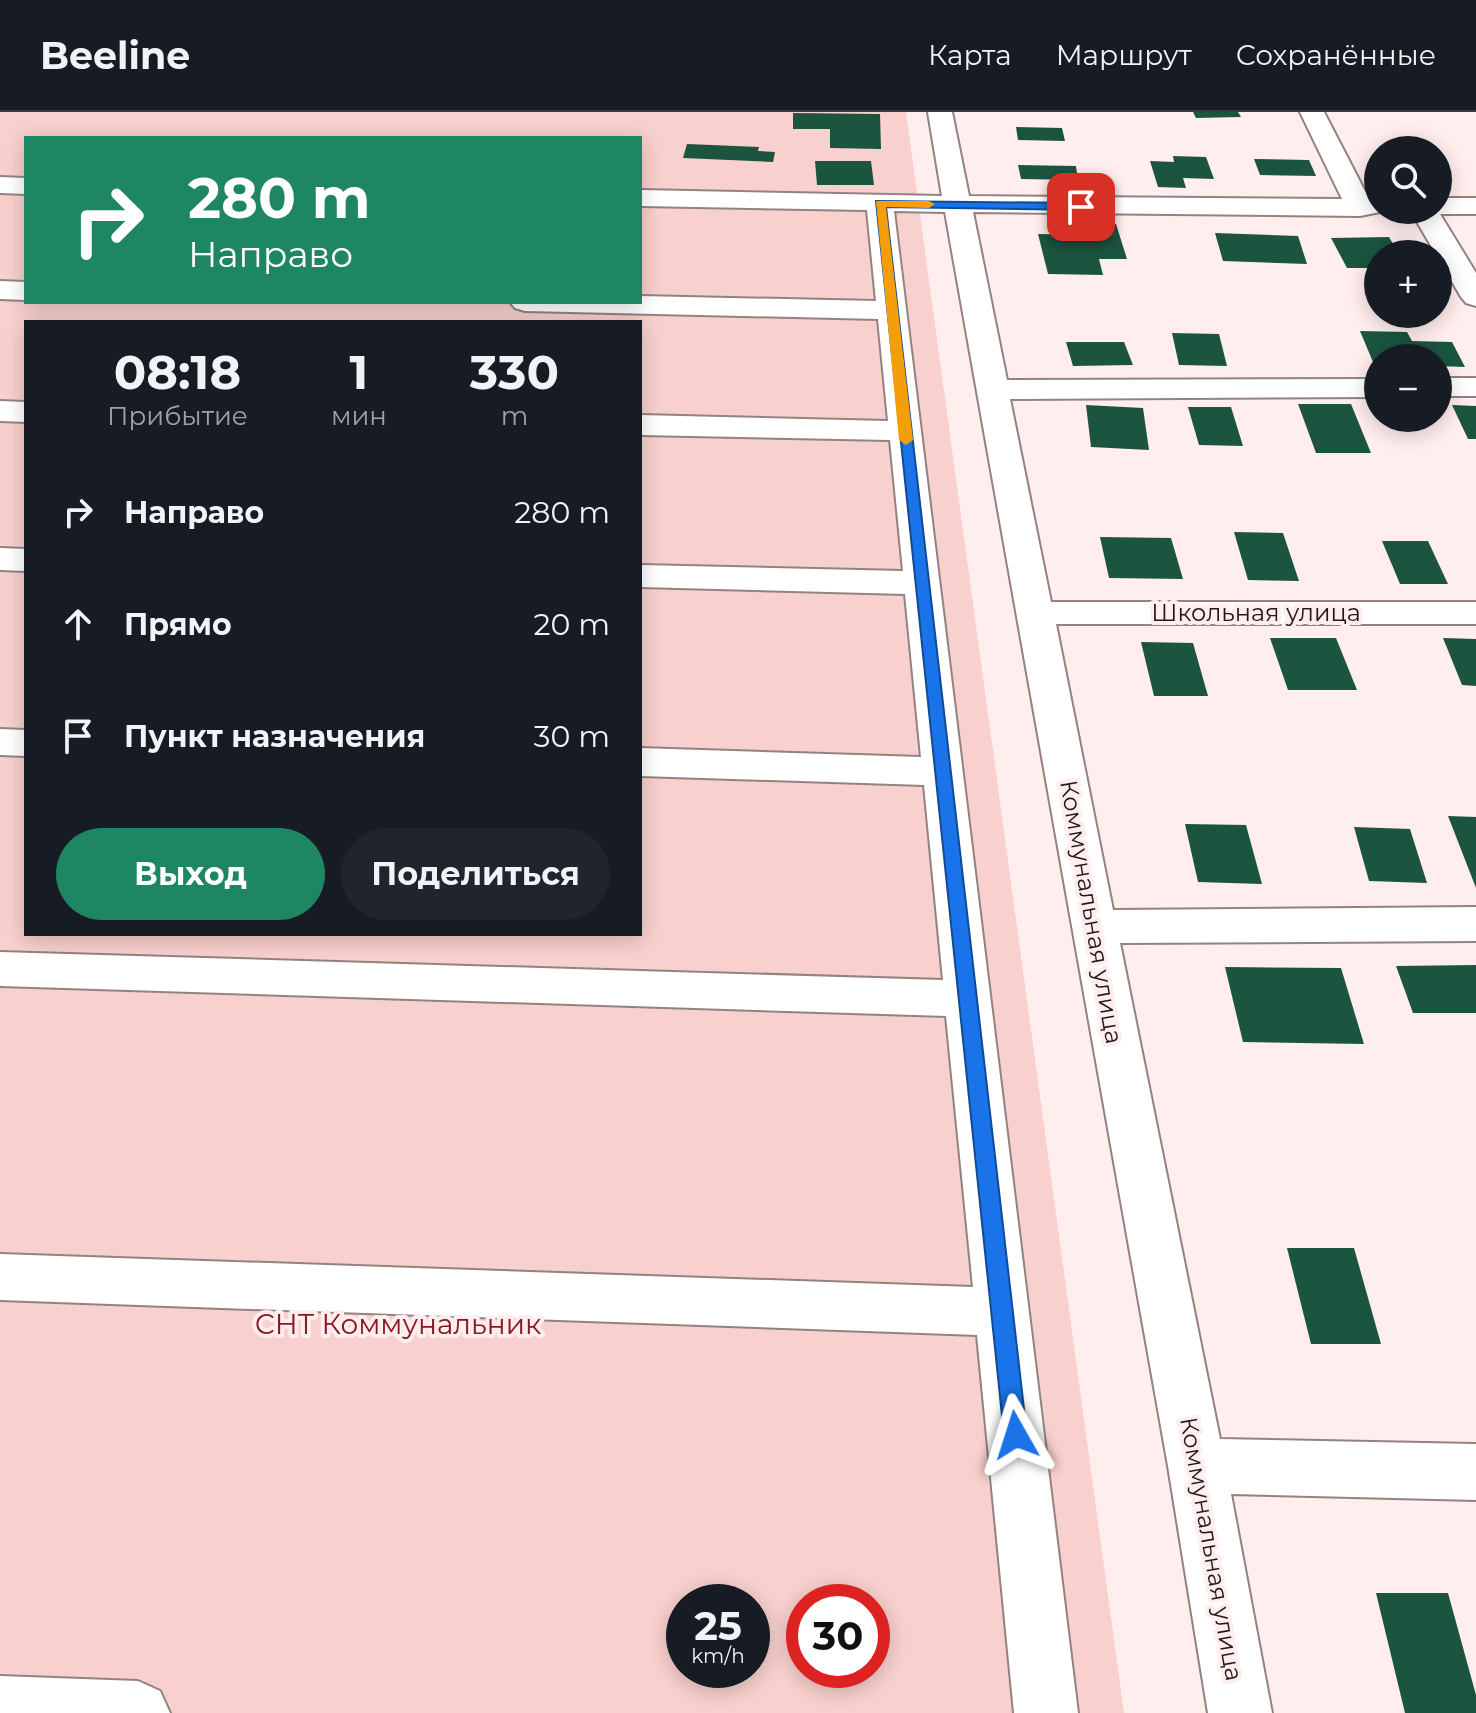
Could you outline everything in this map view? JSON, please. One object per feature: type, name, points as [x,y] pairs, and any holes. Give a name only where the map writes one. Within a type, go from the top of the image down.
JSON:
[{"type":"street","name":"Коммунальная улица","points":[[940,112],[1036,613],[1092,927],[1197,1466],[1240,1713]]},
{"type":"street","points":[[1312,112],[1364,199]]},
{"type":"street","points":[[0,185],[24,186]]},
{"type":"street","points":[[642,198],[956,205],[1364,207]]},
{"type":"street","points":[[880,203],[1046,1713]]},
{"type":"street","points":[[1452,206],[1476,206]]},
{"type":"street","points":[[1432,224],[1476,297]]},
{"type":"street","points":[[0,290],[24,291]]},
{"type":"street","points":[[617,304],[892,310]]},
{"type":"street","points":[[1452,387],[1476,387]]},
{"type":"street","points":[[992,390],[1364,388]]},
{"type":"street","points":[[0,411],[24,412]]},
{"type":"street","points":[[642,425],[905,431]]},
{"type":"street","points":[[0,559],[24,560]]},
{"type":"street","points":[[642,576],[922,583]]},
{"type":"street","name":"Школьная улица","points":[[1036,613],[1476,613]]},
{"type":"street","points":[[0,742],[24,743]]},
{"type":"street","points":[[642,762],[942,772]]},
{"type":"street","points":[[1092,927],[1476,924]]},
{"type":"street","points":[[0,969],[968,999]]},
{"type":"street","points":[[0,1277],[1002,1312]]},
{"type":"street","points":[[1197,1466],[1476,1472]]},
{"type":"street","points":[[0,1707],[138,1713]]},
{"type":"green space","name":"СНТ Коммунальник","points":[[0,112],[906,112],[1124,1713],[0,1713]]},
{"type":"building","points":[[1193,112],[1238,112],[1241,117],[1196,118]]},
{"type":"building","points":[[793,113],[880,114],[881,149],[830,148],[830,129],[793,129]]},
{"type":"building","points":[[1016,127],[1062,128],[1065,141],[1018,140]]},
{"type":"building","points":[[687,144],[759,147],[758,151],[775,152],[773,162],[683,158]]},
{"type":"building","points":[[1173,156],[1206,157],[1214,179],[1183,178],[1186,188],[1158,187],[1150,161],[1174,162]]},
{"type":"building","points":[[1254,159],[1309,160],[1316,176],[1260,175]]},
{"type":"building","points":[[815,161],[871,161],[874,185],[817,185]]},
{"type":"building","points":[[1018,165],[1076,166],[1078,180],[1021,179]]},
{"type":"building","points":[[1084,224],[1116,224],[1127,259],[1099,259],[1103,275],[1048,274],[1038,234],[1087,235]]},
{"type":"building","points":[[1215,233],[1298,236],[1307,264],[1223,261]]},
{"type":"building","points":[[1389,237],[1391,240],[1364,240],[1364,268],[1347,268],[1331,238]]},
{"type":"building","points":[[1360,331],[1407,332],[1412,341],[1452,342],[1465,367],[1452,367],[1452,344],[1365,344]]},
{"type":"building","points":[[1172,333],[1219,334],[1227,366],[1179,365]]},
{"type":"building","points":[[1066,342],[1124,342],[1133,365],[1073,366]]},
{"type":"building","points":[[1298,404],[1351,404],[1371,453],[1316,453]]},
{"type":"building","points":[[1086,405],[1143,408],[1149,450],[1091,447]]},
{"type":"building","points":[[1452,405],[1476,406],[1476,439],[1468,439]]},
{"type":"building","points":[[1188,407],[1231,407],[1243,446],[1199,445]]},
{"type":"building","points":[[1234,532],[1283,533],[1299,581],[1248,580]]},
{"type":"building","points":[[1100,537],[1171,538],[1183,579],[1109,578]]},
{"type":"building","points":[[1382,541],[1428,541],[1448,584],[1400,584]]},
{"type":"building","points":[[1270,638],[1336,638],[1357,690],[1288,690]]},
{"type":"building","points":[[1443,638],[1476,639],[1476,686],[1462,685]]},
{"type":"building","points":[[1141,642],[1193,643],[1208,696],[1154,696]]},
{"type":"building","points":[[1448,816],[1476,817],[1476,888]]},
{"type":"building","points":[[1185,824],[1246,825],[1262,884],[1198,882]]},
{"type":"building","points":[[1354,827],[1410,829],[1427,883],[1369,881]]},
{"type":"building","points":[[1476,965],[1476,1013],[1413,1013],[1396,966]]},
{"type":"building","points":[[1225,967],[1341,968],[1364,1044],[1243,1042]]},
{"type":"building","points":[[1287,1248],[1354,1248],[1381,1344],[1311,1344]]},
{"type":"building","points":[[1376,1593],[1448,1593],[1476,1695],[1476,1713],[1405,1713]]},
{"type":"slow traffic","points":[[906,440],[880,203],[929,204]]},
{"type":"route","points":[[1016,1435],[880,203],[1081,207]]}]
